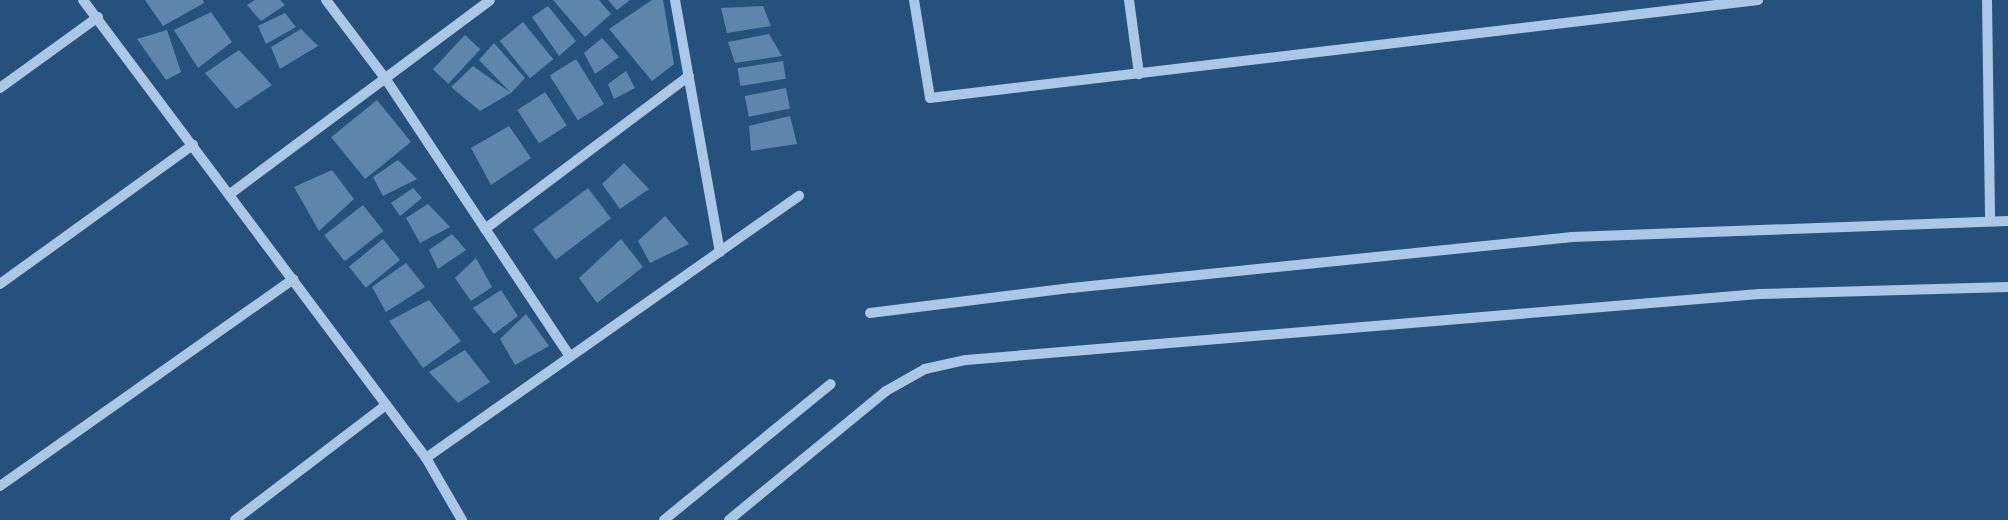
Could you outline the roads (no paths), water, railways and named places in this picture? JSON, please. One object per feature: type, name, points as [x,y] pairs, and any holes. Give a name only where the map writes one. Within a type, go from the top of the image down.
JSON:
[{"type":"street","points":[[83,0],[194,145],[426,458],[462,520]]},
{"type":"street","points":[[326,0],[385,78],[570,356]]},
{"type":"street","points":[[230,194],[490,0]]},
{"type":"street","points":[[675,0],[720,252]]},
{"type":"street","points":[[914,0],[930,98],[1758,0]]},
{"type":"street","points":[[1129,0],[1139,74]]},
{"type":"street","points":[[1987,0],[1990,221]]},
{"type":"street","points":[[0,88],[98,17]]},
{"type":"street","points":[[485,228],[689,76]]},
{"type":"street","points":[[0,284],[194,145]]},
{"type":"street","points":[[426,458],[799,196]]},
{"type":"street","points":[[870,313],[1071,288],[1572,237],[2008,221]]},
{"type":"street","points":[[0,486],[293,279]]},
{"type":"street","points":[[729,520],[886,391],[925,369],[966,360],[1759,294],[2008,287]]},
{"type":"street","points":[[664,520],[831,384]]},
{"type":"street","points":[[235,520],[386,405]]}]
